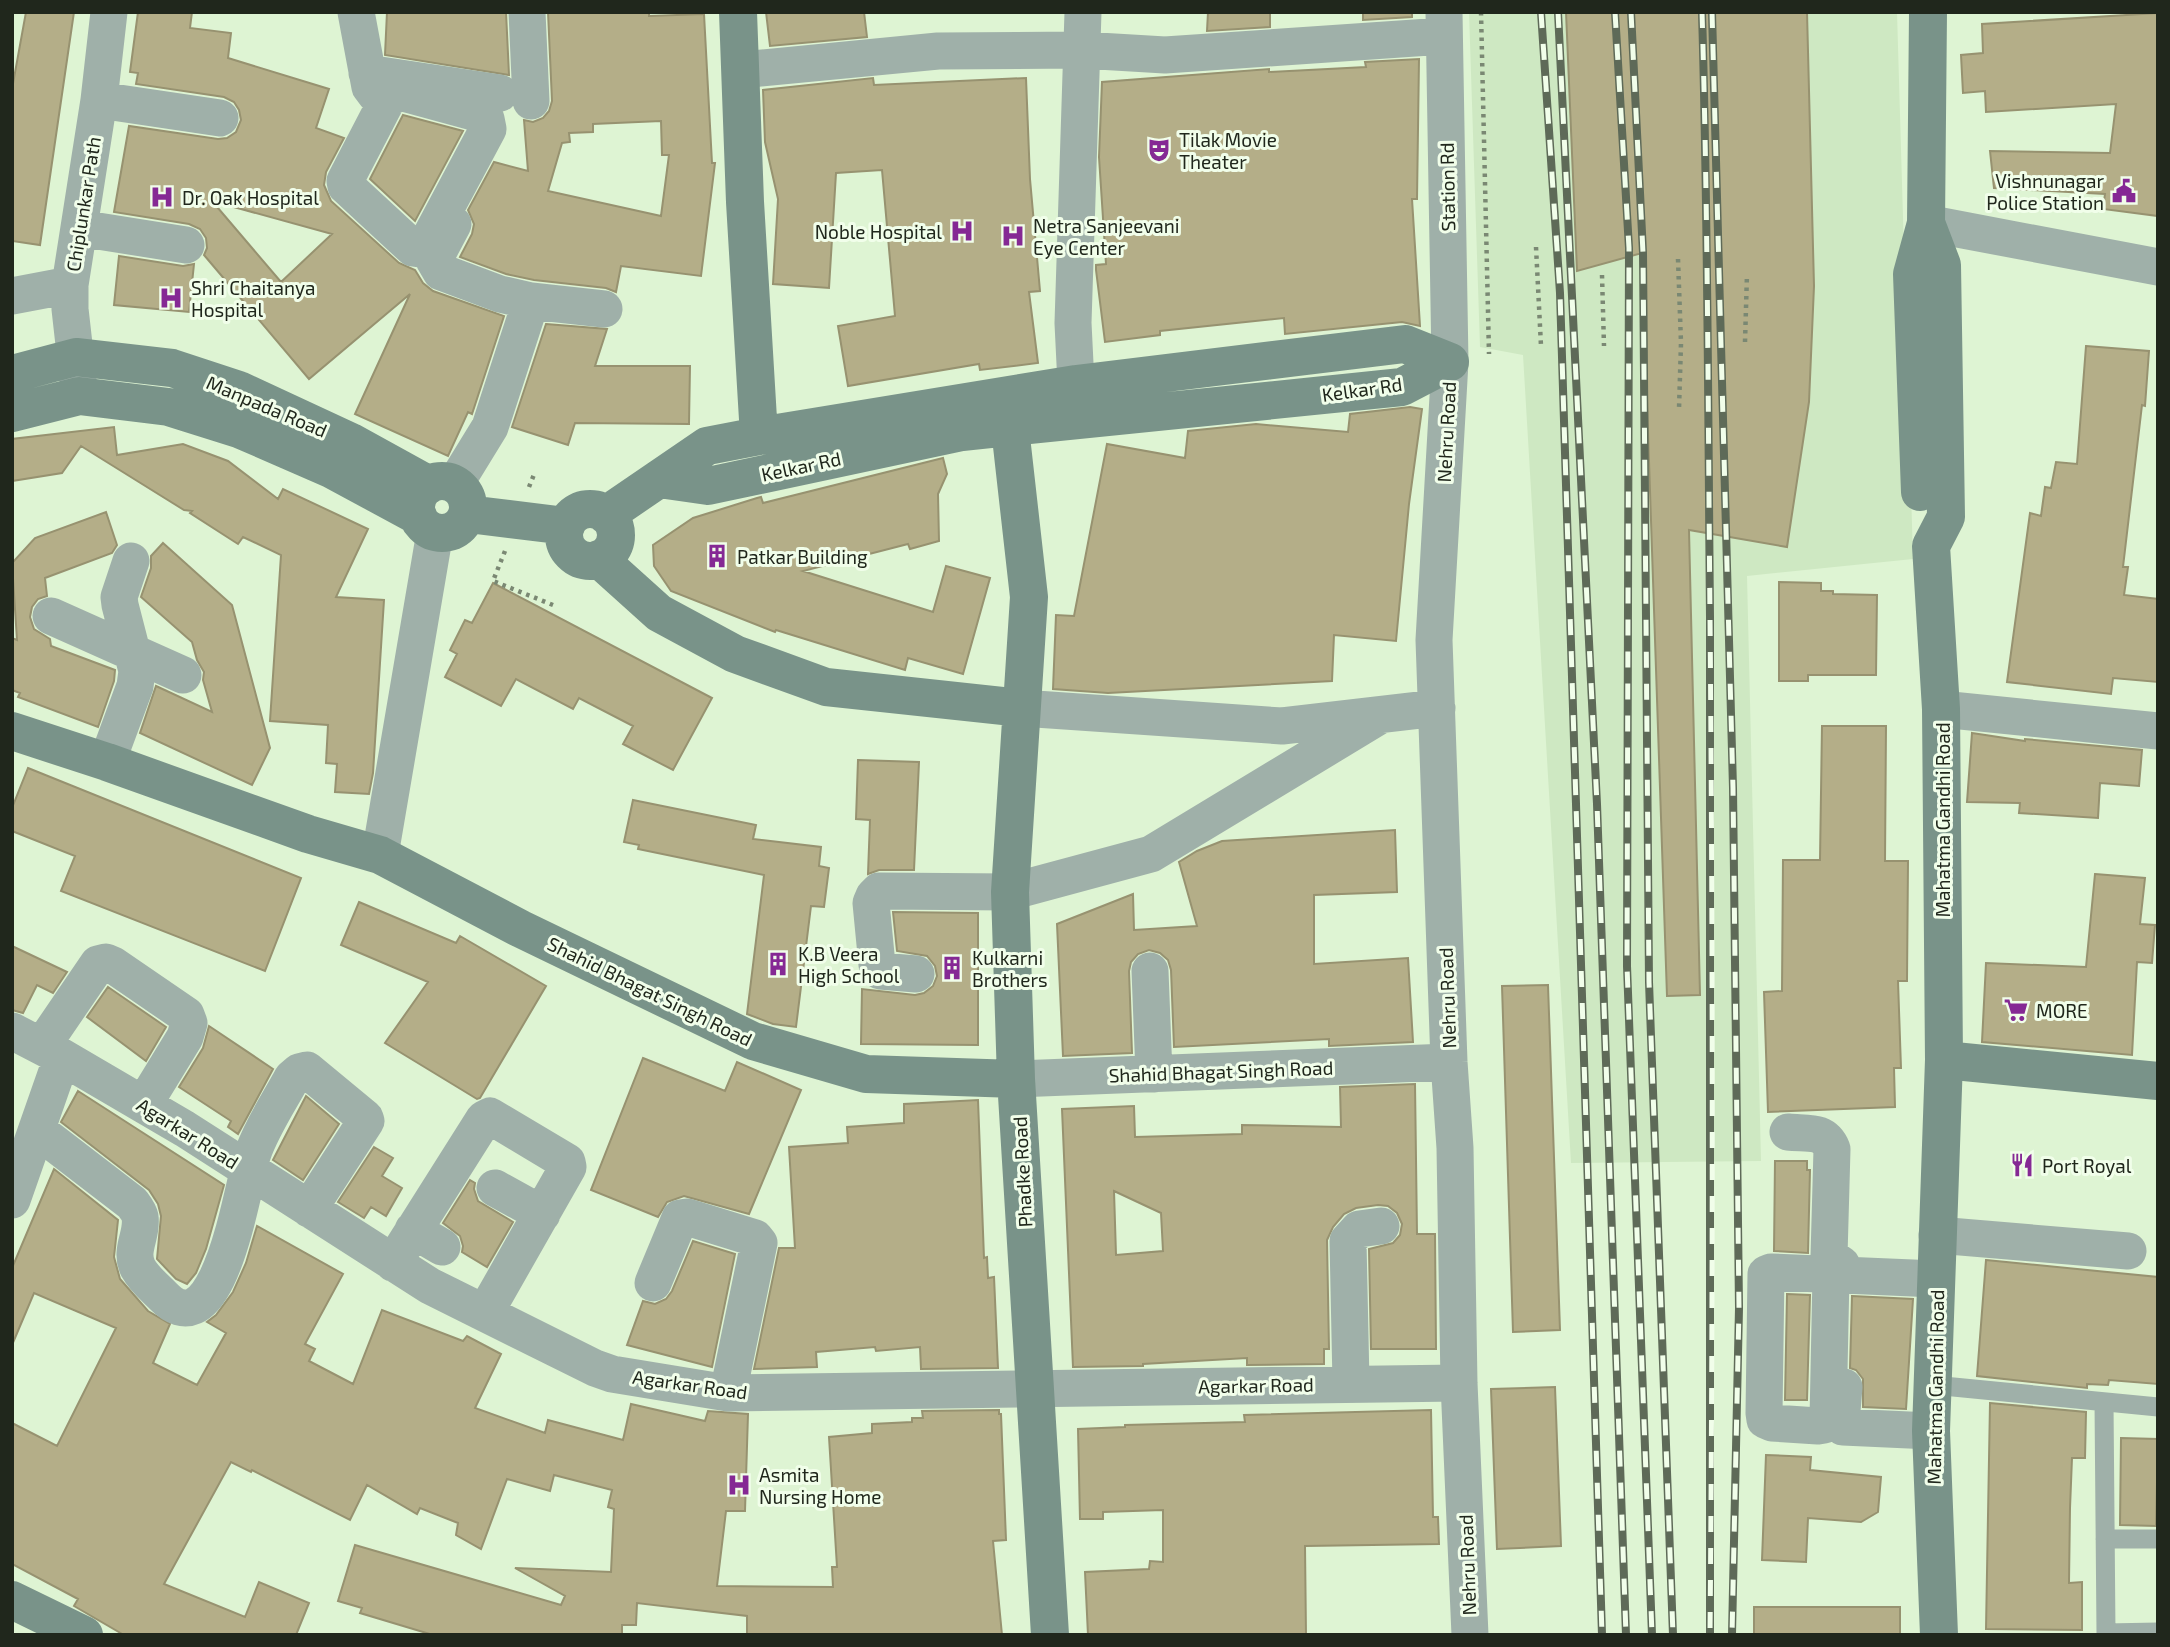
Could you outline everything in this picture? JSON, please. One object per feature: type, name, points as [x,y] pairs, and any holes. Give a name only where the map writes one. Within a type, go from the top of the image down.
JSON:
[{"type":"street","name":"Chiplunkar Path","points":[[79,396],[69,309],[70,285],[99,100],[109,12]]},
{"type":"street","points":[[356,12],[377,87],[515,97],[527,12]]},
{"type":"street","name":"Kelkar Rd","points":[[738,12],[759,436]]},
{"type":"street","points":[[1076,384],[1073,323],[1083,12]]},
{"type":"street","name":"Mahatma Gandhi Road","points":[[1928,12],[1927,223],[1942,265],[1946,517],[1931,546],[1941,709],[1944,1060],[1931,1431],[1939,1635]]},
{"type":"street","points":[[740,70],[937,51],[1082,50],[1165,55],[1444,24]]},
{"type":"street","name":"Station Rd","points":[[1444,24],[1450,362]]},
{"type":"street","points":[[99,100],[220,118]]},
{"type":"street","points":[[501,130],[434,260],[441,272],[500,294],[531,301],[604,309]]},
{"type":"street","points":[[1927,223],[2158,267]]},
{"type":"street","points":[[79,228],[186,245]]},
{"type":"street","points":[[12,296],[70,285]]},
{"type":"street","points":[[380,855],[441,506],[490,427],[531,301]]},
{"type":"street","name":"Kelkar Rd","points":[[606,515],[707,446],[759,436],[1076,384],[1405,344],[1450,362]]},
{"type":"street","name":"Manpada Road","points":[[12,374],[76,358],[172,368],[239,390],[351,442],[441,506]]},
{"type":"street","name":"Kelkar Rd","points":[[659,479],[708,486],[962,432],[1402,387],[1450,362]]},
{"type":"street","name":"Nehru Road","points":[[1450,362],[1434,640],[1449,1062],[1455,1148],[1459,1383],[1470,1635]]},
{"type":"street","name":"Manpada Road","points":[[12,413],[79,396],[169,407],[239,429],[331,469],[441,506]]},
{"type":"street","name":"Phadke Road","points":[[1010,428],[1029,597],[1010,892],[1016,1079],[1050,1635]]},
{"type":"street","points":[[441,506],[566,526]]},
{"type":"street","points":[[594,509],[606,515],[614,524],[615,541],[612,549],[599,559],[583,559],[569,551],[565,543],[566,526],[577,512],[594,509]]},
{"type":"street","points":[[599,559],[659,613],[735,654],[826,687],[1021,708],[1282,726],[1437,708]]},
{"type":"street","points":[[107,762],[135,686],[137,671],[119,597],[131,561]]},
{"type":"street","points":[[51,616],[183,675]]},
{"type":"street","points":[[1941,709],[2158,731]]},
{"type":"street","points":[[916,974],[880,971],[877,965],[871,903],[879,891],[1010,892],[1151,854],[1381,715]]},
{"type":"street","name":"Shahid Bhagat Singh Road","points":[[12,731],[308,834],[380,855],[521,929],[753,1041],[866,1074],[1016,1079],[1449,1062]]},
{"type":"street","points":[[15,1183],[37,1130],[39,1045],[98,964],[106,962],[113,965],[186,1015],[189,1023],[185,1037],[144,1104]]},
{"type":"street","points":[[1150,971],[1154,1074]]},
{"type":"street","name":"Agarkar Road","points":[[39,1045],[144,1104],[430,1286],[612,1374],[728,1393],[1459,1383]]},
{"type":"street","points":[[1944,1060],[2158,1081]]},
{"type":"street","points":[[37,1130],[132,1203],[140,1217],[134,1257],[139,1271],[169,1302],[180,1308],[189,1308],[202,1301],[216,1280],[236,1225],[253,1154],[292,1078],[307,1070],[366,1121],[309,1209]]},
{"type":"street","points":[[393,1263],[427,1239],[484,1119],[490,1116],[566,1162],[566,1173],[485,1312]]},
{"type":"street","points":[[1788,1132],[1821,1135],[1832,1149],[1829,1256],[1842,1265],[1844,1275],[1842,1425],[1845,1428],[1931,1431]]},
{"type":"street","points":[[495,1188],[542,1213]]},
{"type":"street","points":[[653,1283],[680,1218],[687,1217],[755,1238],[759,1243],[728,1393]]},
{"type":"street","points":[[1350,1383],[1348,1241],[1359,1228],[1381,1226]]},
{"type":"street","points":[[1937,1235],[2128,1251]]},
{"type":"street","points":[[1844,1275],[1936,1279]]},
{"type":"street","points":[[12,1600],[84,1635]]},
{"type":"lane","points":[[1933,1385],[2158,1407]]},
{"type":"lane","points":[[2104,1402],[2106,1633],[2158,1632]]},
{"type":"lane","points":[[2105,1539],[2158,1539]]},
{"type":"path","points":[[1481,12],[1489,354]]},
{"type":"path","points":[[1536,247],[1541,346]]},
{"type":"path","points":[[1678,259],[1681,343],[1679,409]]},
{"type":"path","points":[[1745,342],[1747,274]]},
{"type":"path","points":[[1602,275],[1604,346]]},
{"type":"path","points":[[493,580],[553,605]]},
{"type":"shaded area","points":[[1469,12],[1897,12],[1913,559],[1747,576],[1761,1161],[1571,1163],[1523,355],[1480,347]]},
{"type":"building","points":[[26,12],[74,12],[40,245],[12,241],[12,89]]},
{"type":"building","points":[[138,12],[192,12],[190,28],[231,33],[228,58],[329,89],[316,128],[344,138],[326,172],[324,185],[331,201],[399,263],[415,270],[423,283],[433,291],[504,316],[472,414],[468,412],[448,456],[355,414],[410,294],[309,379],[204,255],[207,248],[206,238],[200,229],[189,224],[114,212],[129,126],[218,139],[227,138],[236,132],[241,120],[234,102],[224,97],[136,84],[138,73],[130,72]],"holes":[[[212,201],[332,234],[281,282]]]},
{"type":"building","points":[[387,12],[506,12],[509,75],[385,55]]},
{"type":"building","points":[[548,12],[649,12],[649,16],[704,14],[712,163],[715,163],[701,276],[621,266],[616,292],[606,288],[506,274],[460,257],[474,224],[468,210],[494,162],[528,171],[524,120],[533,122],[543,118],[552,101]],"holes":[[[661,121],[662,155],[669,155],[661,216],[548,191],[562,143],[570,142],[569,133],[593,132],[593,124]]]},
{"type":"building","points":[[766,12],[864,12],[867,37],[770,46]]},
{"type":"building","points":[[1208,12],[1270,12],[1270,27],[1207,31]]},
{"type":"building","points":[[1363,12],[1412,12],[1412,17],[1363,20]]},
{"type":"building","points":[[1566,12],[1807,12],[1814,286],[1809,402],[1787,547],[1689,530],[1700,995],[1667,996],[1642,253],[1577,271]]},
{"type":"building","points":[[2158,13],[2158,216],[2103,209],[2105,194],[1994,188],[1990,151],[2110,153],[2116,104],[1986,112],[1985,91],[1963,93],[1961,55],[1983,53],[1982,24]]},
{"type":"building","points":[[1419,59],[1417,199],[1412,199],[1420,326],[1402,322],[1285,334],[1284,318],[1160,331],[1160,335],[1105,342],[1096,270],[1096,265],[1106,264],[1099,157],[1102,82],[1269,69],[1269,72],[1366,67],[1365,62]]},
{"type":"building","points":[[873,78],[874,85],[1026,78],[1030,179],[1040,291],[1029,292],[1038,363],[980,370],[979,364],[848,386],[838,326],[895,316],[882,170],[836,173],[829,288],[773,284],[778,199],[765,142],[763,90]]},
{"type":"building","points":[[403,115],[463,131],[415,221],[370,179]]},
{"type":"building","points":[[119,256],[183,266],[194,264],[189,312],[114,305]]},
{"type":"building","points":[[546,324],[607,329],[595,366],[690,366],[689,424],[575,423],[568,445],[512,427]]},
{"type":"building","points":[[2086,346],[2149,351],[2145,406],[2142,405],[2123,567],[2128,567],[2124,595],[2158,599],[2158,682],[2113,678],[2111,694],[2007,682],[2030,513],[2041,516],[2045,487],[2051,488],[2056,462],[2077,464]]},
{"type":"building","points":[[1410,407],[1422,409],[1409,504],[1396,641],[1334,635],[1332,681],[1108,693],[1053,689],[1056,615],[1074,616],[1107,444],[1185,458],[1188,431],[1256,424],[1348,432],[1350,414]]},
{"type":"building","points":[[114,427],[117,455],[183,444],[228,461],[278,499],[283,489],[368,529],[336,597],[384,600],[373,773],[369,794],[335,792],[337,764],[326,763],[328,725],[270,721],[281,555],[243,537],[238,544],[190,513],[192,511],[184,510],[81,446],[62,473],[12,481],[12,439]]},
{"type":"building","points":[[943,458],[947,474],[938,494],[939,541],[910,549],[908,544],[803,571],[933,612],[946,566],[990,578],[963,674],[908,658],[905,670],[776,630],[775,632],[671,591],[654,566],[653,545],[693,518],[761,497],[763,503]]},
{"type":"building","points":[[106,512],[117,545],[112,553],[45,578],[47,596],[38,599],[32,607],[30,617],[34,629],[50,639],[51,646],[115,670],[114,681],[98,727],[18,697],[20,693],[12,690],[12,638],[17,640],[12,563],[35,538]]},
{"type":"building","points":[[163,543],[232,605],[270,748],[252,785],[140,733],[156,686],[212,712],[203,680],[204,672],[192,642],[141,597],[151,568],[151,556]]},
{"type":"building","points":[[1779,582],[1821,583],[1821,591],[1833,591],[1833,594],[1877,595],[1876,675],[1808,675],[1808,681],[1779,681]]},
{"type":"building","points":[[493,583],[712,698],[673,770],[623,744],[633,726],[579,698],[573,709],[516,679],[501,706],[445,677],[457,654],[450,650],[465,620],[472,623]]},
{"type":"building","points":[[1822,726],[1886,726],[1885,861],[1908,861],[1907,981],[1898,981],[1901,1068],[1894,1068],[1895,1107],[1768,1112],[1764,992],[1782,991],[1783,860],[1820,860]]},
{"type":"building","points":[[1972,733],[2025,741],[2142,750],[2139,786],[2100,783],[2098,818],[2019,813],[2020,803],[1967,802]]},
{"type":"building","points":[[858,760],[919,762],[914,870],[879,870],[868,874],[870,820],[856,819]]},
{"type":"building","points":[[28,768],[301,878],[265,971],[61,891],[75,856],[12,831],[12,808]]},
{"type":"building","points":[[633,800],[756,825],[753,839],[821,847],[819,866],[829,868],[824,907],[811,906],[796,1027],[773,1024],[747,1014],[764,875],[638,849],[639,845],[624,842]]},
{"type":"building","points":[[1395,830],[1397,892],[1314,895],[1314,964],[1408,958],[1413,1042],[1329,1046],[1329,1039],[1174,1047],[1171,970],[1168,960],[1160,953],[1149,950],[1138,954],[1131,962],[1129,971],[1132,1053],[1063,1056],[1057,924],[1133,894],[1134,930],[1197,926],[1179,862],[1197,851],[1222,841]]},
{"type":"building","points":[[2095,874],[2145,878],[2140,924],[2155,925],[2152,963],[2137,962],[2132,1055],[1982,1042],[1986,963],[2086,967]]},
{"type":"building","points":[[359,902],[456,943],[460,936],[546,986],[480,1098],[477,1099],[385,1043],[428,982],[341,945]]},
{"type":"building","name":"Kulkarni Brothers","points":[[893,912],[978,913],[978,1045],[861,1044],[862,989],[915,995],[924,993],[933,986],[937,976],[935,966],[927,956],[897,951]]},
{"type":"building","points":[[12,946],[67,972],[53,993],[37,985],[23,1013],[12,1010]]},
{"type":"building","points":[[1548,985],[1560,1330],[1513,1332],[1502,986]]},
{"type":"building","points":[[108,987],[166,1027],[146,1061],[87,1017]]},
{"type":"building","points":[[209,1026],[273,1069],[238,1134],[228,1127],[231,1121],[179,1087],[203,1048]]},
{"type":"building","points":[[643,1058],[725,1091],[737,1062],[801,1090],[749,1214],[684,1196],[667,1202],[658,1217],[591,1190]]},
{"type":"building","points":[[1415,1084],[1417,1234],[1435,1234],[1436,1349],[1371,1349],[1369,1249],[1393,1243],[1400,1235],[1402,1224],[1397,1213],[1388,1206],[1378,1205],[1356,1208],[1344,1214],[1327,1240],[1329,1349],[1324,1349],[1324,1364],[1247,1365],[1247,1358],[1143,1366],[1073,1367],[1062,1109],[1134,1106],[1135,1137],[1242,1134],[1242,1125],[1341,1127],[1340,1087]],"holes":[[[1114,1191],[1161,1213],[1163,1251],[1116,1255]]]},
{"type":"building","points":[[78,1091],[224,1185],[206,1249],[196,1273],[187,1284],[176,1279],[157,1259],[161,1216],[158,1204],[149,1190],[61,1122]]},
{"type":"building","points":[[306,1096],[339,1124],[303,1180],[273,1160]]},
{"type":"building","points":[[978,1100],[984,1258],[987,1257],[988,1278],[994,1277],[998,1368],[921,1369],[920,1347],[876,1351],[875,1347],[816,1352],[817,1367],[754,1369],[779,1248],[795,1248],[789,1147],[848,1143],[847,1127],[904,1123],[904,1104]]},
{"type":"building","points":[[374,1147],[393,1158],[382,1176],[402,1188],[386,1216],[371,1207],[364,1218],[338,1202]]},
{"type":"building","points":[[1775,1161],[1807,1161],[1807,1170],[1810,1170],[1808,1253],[1774,1251]]},
{"type":"building","points":[[54,1169],[118,1220],[114,1257],[120,1279],[148,1311],[170,1324],[153,1363],[197,1385],[226,1333],[207,1322],[216,1315],[233,1292],[246,1263],[257,1226],[343,1274],[305,1344],[315,1349],[309,1361],[353,1384],[382,1310],[463,1341],[467,1336],[501,1354],[475,1408],[545,1433],[548,1420],[623,1440],[631,1404],[705,1421],[708,1411],[748,1414],[745,1511],[726,1511],[717,1586],[833,1587],[832,1567],[837,1567],[829,1437],[872,1433],[872,1424],[912,1422],[912,1418],[923,1418],[922,1411],[999,1410],[1006,1540],[993,1541],[1002,1635],[747,1635],[747,1616],[637,1603],[636,1625],[622,1625],[622,1635],[433,1635],[360,1613],[362,1608],[338,1601],[355,1545],[561,1605],[565,1596],[515,1568],[611,1572],[614,1509],[608,1507],[612,1490],[554,1475],[550,1491],[507,1479],[481,1549],[456,1535],[458,1523],[420,1508],[417,1514],[367,1485],[350,1520],[231,1462],[164,1584],[245,1617],[259,1582],[309,1603],[296,1635],[124,1635],[74,1606],[78,1599],[12,1564],[12,1423],[57,1446],[116,1328],[34,1293],[12,1345],[12,1268]]},
{"type":"building","points":[[470,1180],[475,1183],[478,1201],[513,1222],[487,1267],[462,1252],[460,1236],[443,1223]]},
{"type":"building","points":[[693,1241],[735,1254],[712,1367],[627,1345],[643,1301],[655,1304],[666,1299]]},
{"type":"building","points":[[1986,1260],[2158,1277],[2158,1384],[2109,1380],[2108,1385],[2087,1384],[2087,1388],[1977,1376]]},
{"type":"building","points":[[1787,1294],[1810,1295],[1807,1400],[1785,1400]]},
{"type":"building","points":[[1852,1296],[1913,1299],[1906,1409],[1863,1407],[1863,1379],[1856,1370],[1850,1368]]},
{"type":"building","points":[[1555,1387],[1561,1546],[1497,1549],[1491,1389]]},
{"type":"building","points":[[1990,1403],[2086,1412],[2085,1458],[2072,1458],[2070,1508],[2069,1583],[2082,1582],[2082,1630],[1986,1629]]},
{"type":"building","points":[[1431,1410],[1433,1517],[1438,1517],[1439,1544],[1305,1546],[1306,1635],[1088,1635],[1085,1572],[1149,1569],[1150,1561],[1163,1562],[1163,1510],[1103,1512],[1103,1519],[1080,1519],[1078,1429],[1245,1422],[1244,1415]]},
{"type":"building","points":[[2121,1438],[2158,1439],[2156,1526],[2120,1525]]},
{"type":"building","points":[[1766,1455],[1811,1457],[1810,1470],[1881,1477],[1878,1512],[1861,1522],[1808,1518],[1806,1562],[1762,1560]]},
{"type":"building","points":[[1754,1607],[1900,1607],[1900,1635],[1754,1635]]},
{"type":"railway","points":[[1541,12],[1560,293],[1602,1635]]},
{"type":"railway","points":[[1558,12],[1597,804],[1626,1635]]},
{"type":"railway","points":[[1615,12],[1629,248],[1627,966],[1652,1635]]},
{"type":"railway","points":[[1631,12],[1643,253],[1649,982],[1673,1635]]},
{"type":"railway","points":[[1702,12],[1708,314],[1712,870],[1710,1635]]},
{"type":"railway","points":[[1712,12],[1733,788],[1739,1308],[1732,1635]]},
{"type":"place","name":"Tilak Movie Theater","points":[[1159,150]]},
{"type":"place","name":"Vishnunagar Police Station","points":[[2124,191]]},
{"type":"place","name":"Dr. Oak Hospital","points":[[162,197]]},
{"type":"place","name":"Noble Hospital","points":[[962,231]]},
{"type":"place","name":"Netra Sanjeevani Eye Center","points":[[1013,236]]},
{"type":"place","name":"Shri Chaitanya Hospital","points":[[171,298]]},
{"type":"place","name":"Patkar Building","points":[[717,556]]},
{"type":"place","name":"K.B Veera High School","points":[[778,964]]},
{"type":"place","name":"Kulkarni Brothers","points":[[952,968]]},
{"type":"place","name":"MORE","points":[[2016,1010]]},
{"type":"place","name":"Port Royal","points":[[2022,1165]]},
{"type":"place","name":"Asmita Nursing Home","points":[[739,1485]]}]
